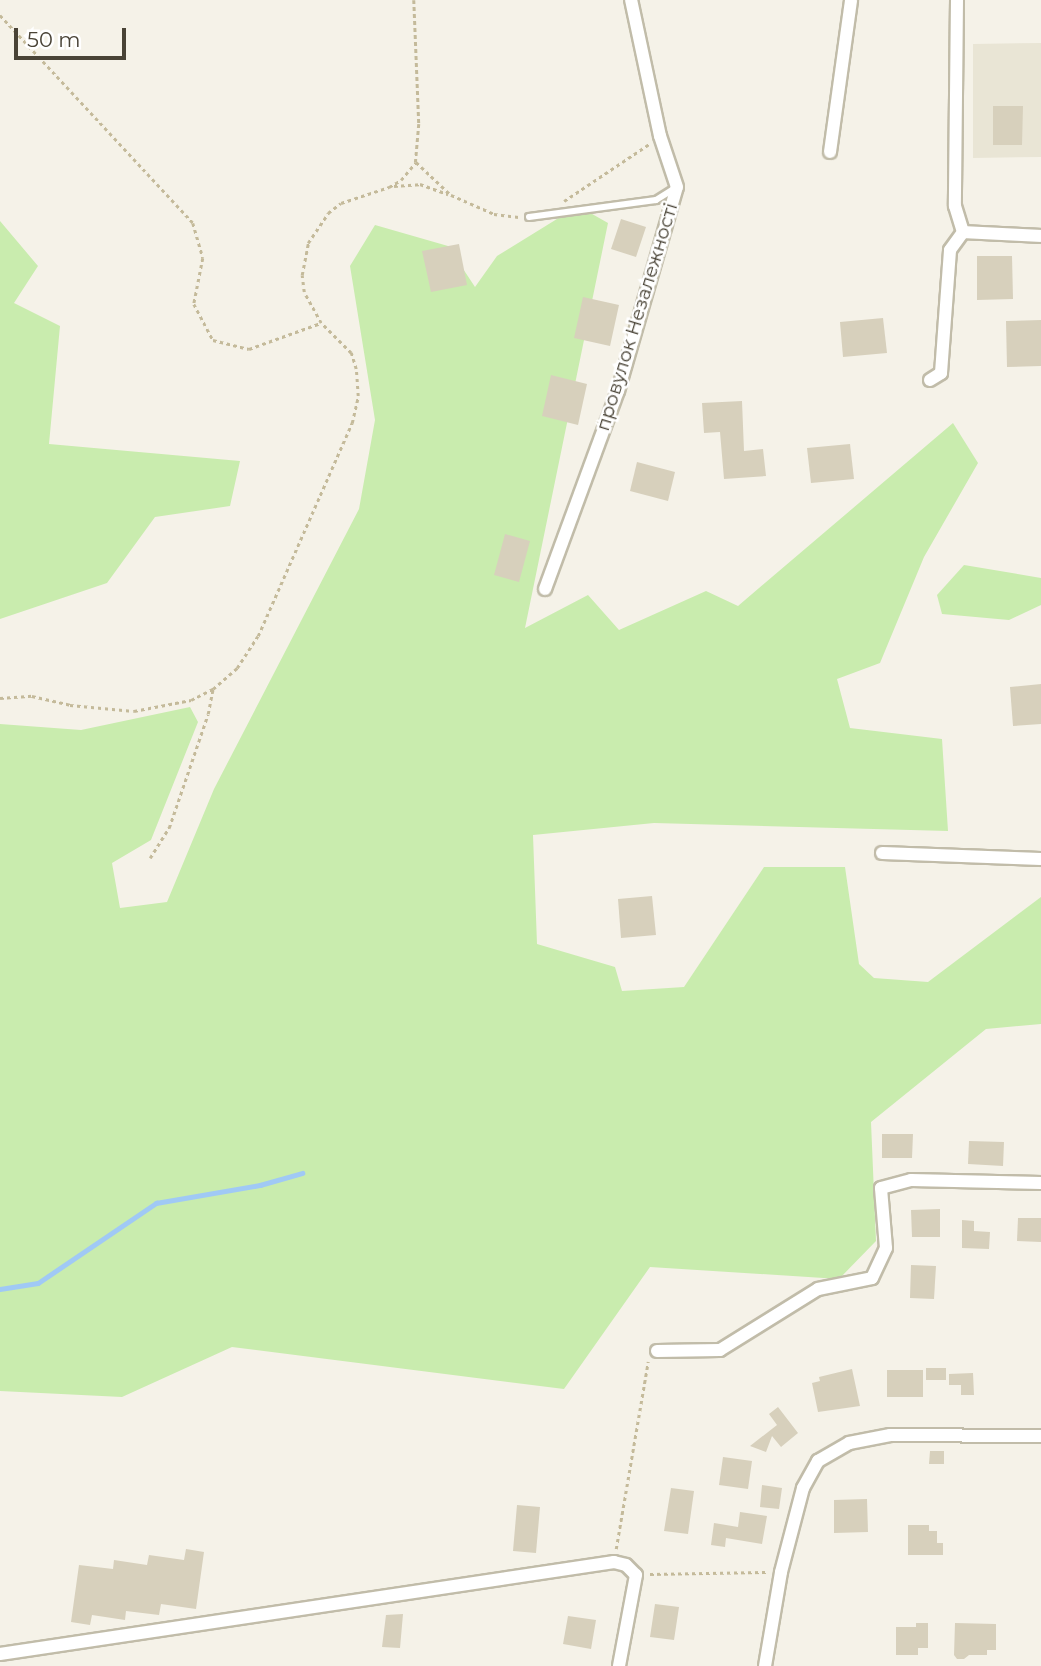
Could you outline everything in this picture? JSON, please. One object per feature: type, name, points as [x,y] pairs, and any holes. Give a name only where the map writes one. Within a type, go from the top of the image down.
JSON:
[{"type":"street","name":"провулок Незалежності","points":[[545,589],[618,391],[677,187],[660,135],[631,0]]},
{"type":"street","points":[[830,152],[851,0]]},
{"type":"street","points":[[957,0],[955,206],[963,232]]},
{"type":"street","points":[[963,232],[1041,236]]},
{"type":"street","points":[[930,380],[941,373],[950,250],[963,232]]},
{"type":"street","points":[[882,853],[1041,859]]},
{"type":"street","points":[[657,1351],[720,1350],[818,1289],[872,1278],[886,1248],[881,1188],[911,1180],[1041,1183]]},
{"type":"street","points":[[765,1666],[781,1572],[803,1488],[818,1461],[849,1443],[890,1435],[1041,1436]]},
{"type":"street","points":[[0,1654],[614,1562],[626,1565],[636,1575],[619,1666]]},
{"type":"lane","points":[[529,217],[656,200],[677,187]]},
{"type":"path","points":[[0,698],[32,696],[70,705],[134,711],[191,700],[213,689],[237,668],[258,636],[352,423],[358,397],[356,369],[351,353],[321,323],[304,292],[302,275],[307,243],[316,227],[334,208],[389,187],[401,180],[416,162],[419,124],[414,0]]},
{"type":"path","points":[[0,15],[193,223],[203,258],[194,304],[213,340],[249,349],[321,323]]},
{"type":"path","points":[[558,204],[660,135]]},
{"type":"path","points":[[416,162],[428,176],[452,195]]},
{"type":"path","points":[[389,187],[420,184],[494,214],[529,217]]},
{"type":"path","points":[[150,858],[169,828],[208,714],[213,689]]},
{"type":"path","points":[[614,1562],[647,1363],[657,1351]]},
{"type":"path","points":[[636,1575],[781,1572]]},
{"type":"shaded area","points":[[1041,43],[1041,157],[973,158],[973,44]]},
{"type":"green space","points":[[578,206],[608,223],[525,628],[588,595],[619,630],[706,591],[738,606],[953,423],[978,463],[924,557],[880,663],[837,679],[850,728],[942,739],[948,831],[654,823],[533,835],[537,944],[615,967],[622,991],[684,987],[764,867],[845,867],[859,964],[874,978],[928,982],[1041,897],[1041,1024],[986,1029],[871,1122],[876,1241],[839,1279],[650,1267],[564,1389],[232,1347],[122,1397],[0,1391],[0,724],[81,730],[190,707],[198,722],[151,840],[112,863],[120,908],[167,902],[214,789],[359,509],[375,420],[350,266],[375,225],[448,246],[475,287],[497,256]]},
{"type":"green space","points":[[0,221],[38,266],[14,303],[60,326],[49,444],[240,461],[230,506],[155,517],[107,583],[0,619]]},
{"type":"green space","points":[[964,565],[1041,578],[1041,605],[1009,620],[942,614],[937,595]]},
{"type":"building","points":[[993,106],[1023,106],[1022,145],[993,145]]},
{"type":"building","points":[[621,219],[646,227],[636,257],[611,249]]},
{"type":"building","points":[[459,244],[467,285],[431,292],[422,251]]},
{"type":"building","points":[[977,256],[1012,256],[1013,299],[977,300]]},
{"type":"building","points":[[583,297],[619,305],[610,346],[574,338]]},
{"type":"building","points":[[883,318],[887,353],[843,357],[840,322]]},
{"type":"building","points":[[1041,320],[1041,366],[1007,367],[1006,321]]},
{"type":"building","points":[[551,375],[587,384],[578,425],[542,416]]},
{"type":"building","points":[[742,401],[744,451],[763,449],[766,476],[724,479],[720,432],[704,433],[702,403]]},
{"type":"building","points":[[850,444],[854,479],[811,483],[807,448]]},
{"type":"building","points":[[637,462],[675,472],[668,501],[630,491]]},
{"type":"building","points":[[505,534],[530,541],[519,582],[494,575]]},
{"type":"building","points":[[1041,684],[1041,724],[1013,726],[1010,687]]},
{"type":"building","points":[[652,896],[656,935],[621,938],[618,899]]},
{"type":"building","points":[[882,1134],[913,1134],[912,1158],[882,1158]]},
{"type":"building","points":[[969,1141],[1004,1142],[1003,1166],[968,1164]]},
{"type":"building","points":[[940,1209],[940,1237],[912,1237],[911,1210]]},
{"type":"building","points":[[1018,1218],[1041,1218],[1041,1242],[1017,1241]]},
{"type":"building","points":[[962,1220],[974,1221],[974,1231],[990,1232],[989,1249],[962,1248]]},
{"type":"building","points":[[911,1265],[936,1266],[934,1299],[910,1298]]},
{"type":"building","points":[[926,1368],[946,1368],[946,1380],[926,1380]]},
{"type":"building","points":[[852,1369],[860,1406],[818,1412],[812,1383],[820,1381],[819,1377]]},
{"type":"building","points":[[887,1370],[923,1370],[923,1397],[887,1397]]},
{"type":"building","points":[[973,1373],[974,1395],[961,1395],[961,1385],[949,1385],[949,1374]]},
{"type":"building","points":[[778,1407],[798,1433],[781,1447],[772,1436],[766,1452],[750,1446],[777,1425],[769,1414]]},
{"type":"building","points":[[930,1451],[944,1451],[944,1464],[929,1464]]},
{"type":"building","points":[[723,1457],[752,1461],[748,1489],[719,1485]]},
{"type":"building","points":[[762,1485],[782,1488],[779,1509],[760,1507]]},
{"type":"building","points":[[671,1488],[694,1491],[688,1534],[664,1531]]},
{"type":"building","points":[[867,1499],[868,1532],[834,1533],[834,1500]]},
{"type":"building","points":[[517,1505],[540,1507],[536,1553],[513,1551]]},
{"type":"building","points":[[740,1512],[767,1516],[762,1544],[726,1538],[725,1547],[711,1545],[714,1523],[738,1527]]},
{"type":"building","points":[[908,1525],[929,1525],[929,1531],[937,1531],[937,1543],[943,1543],[943,1555],[908,1555]]},
{"type":"building","points":[[186,1549],[204,1552],[196,1609],[161,1604],[159,1615],[126,1611],[125,1620],[92,1615],[90,1625],[71,1622],[79,1565],[113,1569],[114,1560],[147,1565],[149,1555],[184,1560]]},
{"type":"building","points":[[655,1604],[679,1607],[674,1640],[650,1637]]},
{"type":"building","points":[[403,1614],[400,1648],[382,1647],[386,1615]]},
{"type":"building","points":[[568,1616],[596,1620],[591,1649],[563,1644]]},
{"type":"building","points":[[916,1623],[928,1623],[928,1648],[918,1648],[918,1655],[896,1655],[896,1627],[916,1627]]},
{"type":"building","points":[[955,1623],[996,1624],[996,1650],[987,1650],[987,1655],[969,1655],[964,1659],[957,1659],[954,1655]]},
{"type":"waterway","points":[[0,1289],[38,1283],[156,1203],[260,1185],[302,1173]]}]
